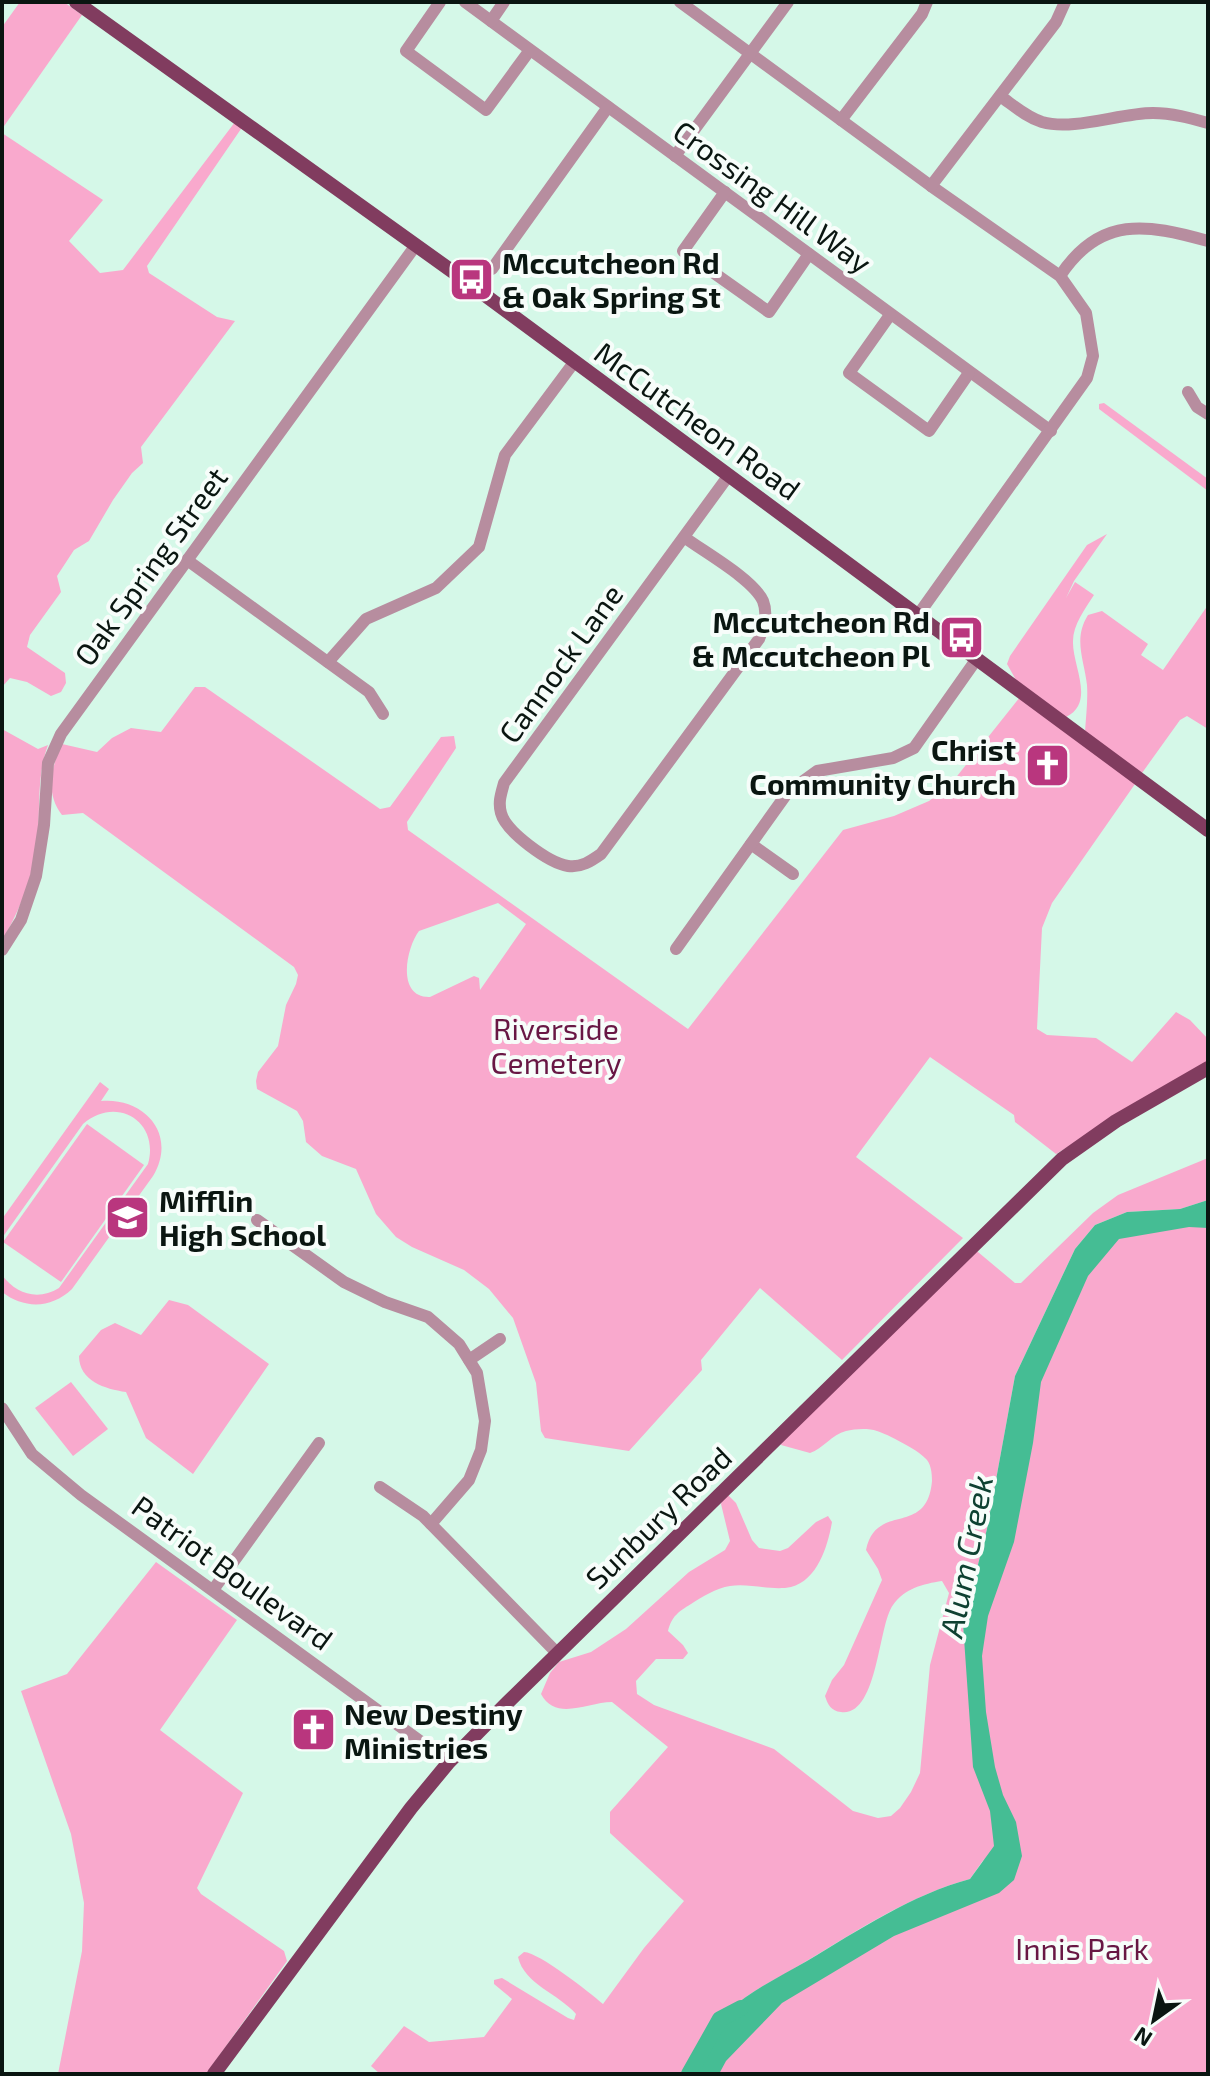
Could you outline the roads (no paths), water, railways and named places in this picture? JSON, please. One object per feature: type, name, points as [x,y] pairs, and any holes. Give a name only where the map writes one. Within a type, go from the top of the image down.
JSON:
[{"type":"main road","name":"McCutcheon Road","points":[[76,2],[575,361],[1208,830]]},
{"type":"main road","name":"Sunbury Road","points":[[214,2074],[400,1821],[449,1762],[1062,1159],[1116,1121],[1208,1068]]},
{"type":"street","points":[[440,2],[406,51],[486,110],[530,50]]},
{"type":"street","name":"Crossing Hill Way","points":[[465,2],[1051,431]]},
{"type":"street","points":[[491,21],[504,2]]},
{"type":"street","points":[[680,2],[931,186],[1060,276],[1086,313],[1093,356],[1087,378],[918,615]]},
{"type":"street","points":[[675,156],[788,2]]},
{"type":"street","points":[[841,120],[922,14],[927,2]]},
{"type":"street","points":[[931,186],[1056,22],[1065,2]]},
{"type":"street","points":[[1000,96],[1023,113],[1043,122],[1064,124],[1153,113],[1184,116],[1208,123]]},
{"type":"street","points":[[492,269],[608,107]]},
{"type":"street","points":[[725,192],[683,251],[769,312],[809,254]]},
{"type":"street","points":[[1060,276],[1094,240],[1126,227],[1166,229],[1208,241]]},
{"type":"street","name":"Oak Spring Street","points":[[2,950],[21,920],[36,876],[44,825],[48,763],[61,734],[416,245]]},
{"type":"street","points":[[890,315],[849,373],[929,431],[969,373]]},
{"type":"street","points":[[328,662],[366,619],[436,588],[479,547],[505,455],[575,361]]},
{"type":"street","points":[[1188,392],[1197,407],[1208,414]]},
{"type":"street","name":"Cannock Lane","points":[[684,537],[751,586],[763,602],[766,620],[759,639],[601,854],[587,864],[570,867],[553,862],[511,830],[501,816],[499,799],[504,783],[729,475]]},
{"type":"street","points":[[187,560],[369,692],[383,714]]},
{"type":"street","points":[[676,949],[788,792],[817,771],[893,758],[914,748],[976,660]]},
{"type":"street","points":[[751,844],[793,874]]},
{"type":"street","points":[[257,1220],[344,1282],[428,1317],[459,1344],[477,1373],[485,1421],[481,1450],[469,1480],[431,1524]]},
{"type":"street","points":[[469,1360],[500,1339]]},
{"type":"street","name":"Patriot Boulevard","points":[[2,1408],[32,1454],[81,1495],[449,1762]]},
{"type":"street","points":[[213,1590],[319,1443]]},
{"type":"street","points":[[380,1487],[431,1524],[557,1653]]},
{"type":"waterway","name":"Alum Creek","points":[[689,2074],[720,2019],[741,2008]]},
{"type":"place","name":"Mccutcheon Rd & Oak Spring St","points":[[471,279]]},
{"type":"place","name":"Mccutcheon Rd & Mccutcheon Pl","points":[[961,638]]},
{"type":"place","name":"Christ Community Church","points":[[1047,766]]},
{"type":"place","name":"Mifflin High School","points":[[128,1217]]},
{"type":"place","name":"New Destiny Ministries","points":[[313,1730]]},
{"type":"park label","name":"Riverside Cemetery","points":[[556,1045]]},
{"type":"park label","name":"Innis Park","points":[[1082,1948]]}]
